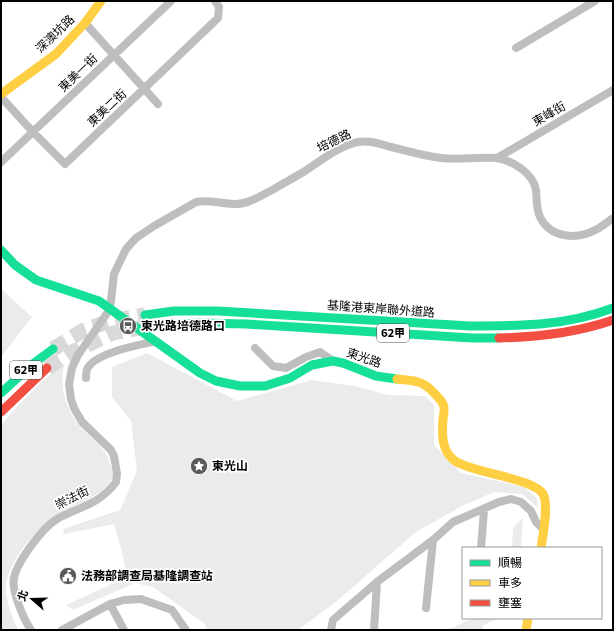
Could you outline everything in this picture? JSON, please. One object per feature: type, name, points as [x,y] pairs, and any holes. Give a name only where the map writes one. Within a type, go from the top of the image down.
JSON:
[{"type":"main road","name":"深澳坑路","points":[[1,94],[56,54],[85,23],[101,1]]},
{"type":"main road","points":[[1,250],[15,265],[36,280],[99,301],[110,309]]},
{"type":"main road","name":"基隆港東岸聯外道路","points":[[145,314],[174,311],[218,311],[470,326],[528,325],[567,322],[599,314],[613,308]]},
{"type":"main road","name":"東光路","points":[[110,309],[200,373],[216,381],[240,386],[265,386],[290,378],[312,365],[332,361],[343,363],[376,376],[418,382],[429,387],[443,404],[442,439],[448,454],[455,461],[534,486],[543,494],[546,511],[540,547]]},
{"type":"main road","name":"基隆港東岸聯外道路","points":[[153,326],[179,323],[218,322],[472,338],[526,337],[568,333],[585,330],[613,320]]},
{"type":"main road","name":"62甲","points":[[1,393],[34,363],[53,349]]},
{"type":"main road","name":"62甲","points":[[4,408],[47,368]]},
{"type":"main road","points":[[526,630],[528,619]]},
{"type":"street","name":"東美一街","points":[[1,162],[171,1]]},
{"type":"street","name":"東美二街","points":[[1,97],[65,164],[218,18],[219,8],[215,1]]},
{"type":"street","points":[[516,48],[595,1]]},
{"type":"street","points":[[85,23],[158,104]]},
{"type":"street","name":"東峰街","points":[[497,158],[613,90]]},
{"type":"street","name":"培德路","points":[[110,309],[114,274],[126,248],[136,238],[196,202],[203,201],[237,205],[251,201],[300,174],[336,151],[357,142],[372,141],[391,147],[441,158],[497,158],[514,164],[530,176],[536,190],[536,202],[540,218],[544,225],[557,234],[564,236],[594,231],[613,218]]},
{"type":"street","name":"崇法街","points":[[31,630],[25,621],[15,591],[13,579],[19,566],[36,539],[46,528],[56,520],[95,502],[116,482],[114,456],[111,450],[82,422],[74,408],[69,384],[72,368],[78,355],[110,309]]},
{"type":"street","points":[[86,378],[87,367],[94,360],[122,349],[156,341]]},
{"type":"street","points":[[255,348],[273,366],[286,368],[306,357],[320,352],[332,361]]},
{"type":"street","points":[[331,630],[333,620],[377,582],[433,540],[453,522],[484,510],[499,502],[511,499],[521,502],[531,510],[536,522],[544,530]]},
{"type":"street","points":[[481,547],[484,510]]},
{"type":"street","points":[[426,608],[433,540]]},
{"type":"street","points":[[374,630],[377,582]]},
{"type":"street","points":[[62,630],[110,604],[124,600],[141,599],[172,610],[186,630]]},
{"type":"street","points":[[110,604],[124,630]]},
{"type":"shaded area","points":[[1,289],[32,317],[1,357]]},
{"type":"shaded area","points":[[147,353],[237,401],[312,380],[355,386],[388,395],[425,396],[434,405],[434,445],[461,473],[523,487],[537,498],[538,508],[522,494],[494,492],[462,506],[416,532],[337,601],[298,630],[207,630],[205,624],[153,587],[135,583],[73,610],[66,605],[127,577],[114,524],[64,534],[63,529],[120,510],[137,471],[131,421],[112,397],[112,367]]},
{"type":"shaded area","points":[[65,363],[63,371],[63,386],[69,409],[77,423],[101,448],[109,459],[113,476],[104,489],[51,519],[42,526],[24,546],[11,569],[7,580],[6,590],[10,610],[18,630],[1,630],[1,425],[31,392]]},
{"type":"shaded area","points":[[523,518],[521,547],[512,547],[513,527]]},
{"type":"shaded area","points":[[471,619],[498,619],[483,625],[483,630],[442,630],[452,628]]},
{"type":"tunnel","points":[[53,349],[84,330],[110,321],[145,315]]},
{"type":"tunnel","points":[[47,368],[72,352],[113,333],[150,326]]},
{"type":"traffic: fast","points":[[1,250],[15,265],[36,280],[99,301],[200,373],[216,381],[240,386],[265,386],[290,378],[312,365],[333,361],[343,363],[376,376],[397,379]]},
{"type":"traffic: fast","points":[[145,315],[174,311],[218,311],[470,326],[507,326],[560,322],[595,314],[613,308]]},
{"type":"traffic: fast","points":[[153,326],[199,323],[246,324],[472,338],[499,338]]},
{"type":"traffic: fast","points":[[1,393],[34,363],[53,349]]},
{"type":"traffic: slow","points":[[1,94],[56,54],[85,23],[101,1]]},
{"type":"traffic: slow","points":[[397,379],[421,383],[430,389],[441,401],[444,406],[442,430],[443,442],[450,457],[455,461],[475,469],[528,484],[537,488],[543,494],[546,512],[541,547]]},
{"type":"traffic: slow","points":[[526,630],[528,619]]},
{"type":"traffic: jam","points":[[499,338],[557,334],[613,320]]},
{"type":"traffic: jam","points":[[1,412],[47,368]]},
{"type":"place","name":"東光路培德路口","points":[[128,326]]},
{"type":"place","name":"東光山","points":[[199,466]]},
{"type":"place","name":"法務部調查局基隆調查站","points":[[68,576]]}]
